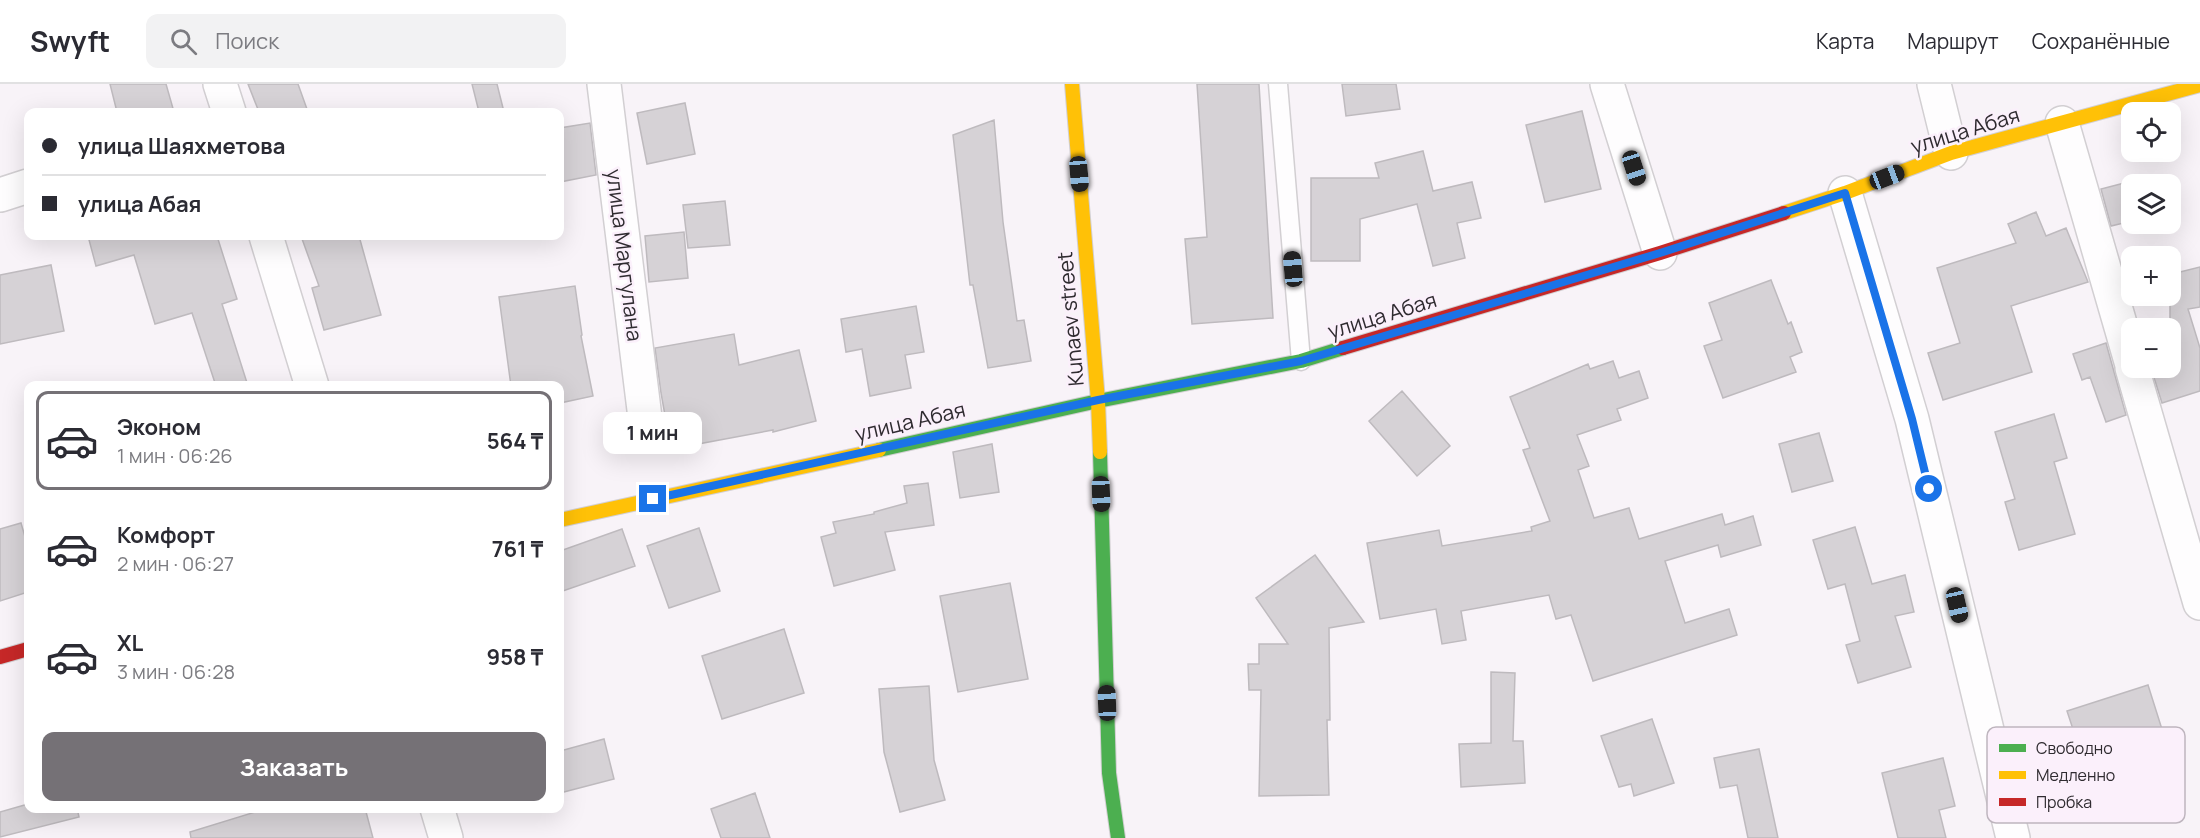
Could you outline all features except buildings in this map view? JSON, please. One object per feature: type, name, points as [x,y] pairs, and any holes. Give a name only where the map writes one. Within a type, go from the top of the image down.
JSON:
[{"type":"main road","name":"Kunaev street","points":[[1072,84],[1098,400],[1109,773],[1118,838]]},
{"type":"main road","name":"улица Абая","points":[[564,519],[1098,400],[1301,361],[1660,253],[1845,193],[1952,153],[2200,85]]},
{"type":"main road","points":[[0,657],[24,650]]},
{"type":"street","points":[[220,84],[228,108]]},
{"type":"street","name":"улица Маргулана","points":[[604,84],[646,426]]},
{"type":"street","points":[[1607,84],[1660,253]]},
{"type":"street","points":[[1934,84],[1952,153]]},
{"type":"street","points":[[2062,123],[2121,328]]},
{"type":"street","points":[[0,195],[24,187]]},
{"type":"street","points":[[1845,193],[1912,419],[1987,730]]},
{"type":"street","points":[[267,240],[310,381]]},
{"type":"street","points":[[2135,378],[2200,603]]},
{"type":"street","points":[[438,813],[446,838]]},
{"type":"street","points":[[2009,823],[2013,838]]},
{"type":"lane","points":[[1278,84],[1301,361]]},
{"type":"traffic: fast","points":[[879,450],[1098,401],[1301,361],[1343,348]]},
{"type":"traffic: fast","points":[[1100,452],[1109,773],[1118,838]]},
{"type":"traffic: slow","points":[[1072,84],[1098,401],[1100,452]]},
{"type":"traffic: slow","points":[[1784,213],[1845,193],[1951,153],[2200,85]]},
{"type":"traffic: slow","points":[[564,519],[879,450]]},
{"type":"traffic: jam","points":[[1343,348],[1660,253],[1784,213]]},
{"type":"traffic: jam","points":[[0,657],[24,650]]},
{"type":"route","points":[[653,499],[1098,400],[1301,361],[1660,253],[1845,193],[1912,419],[1929,489]]}]
